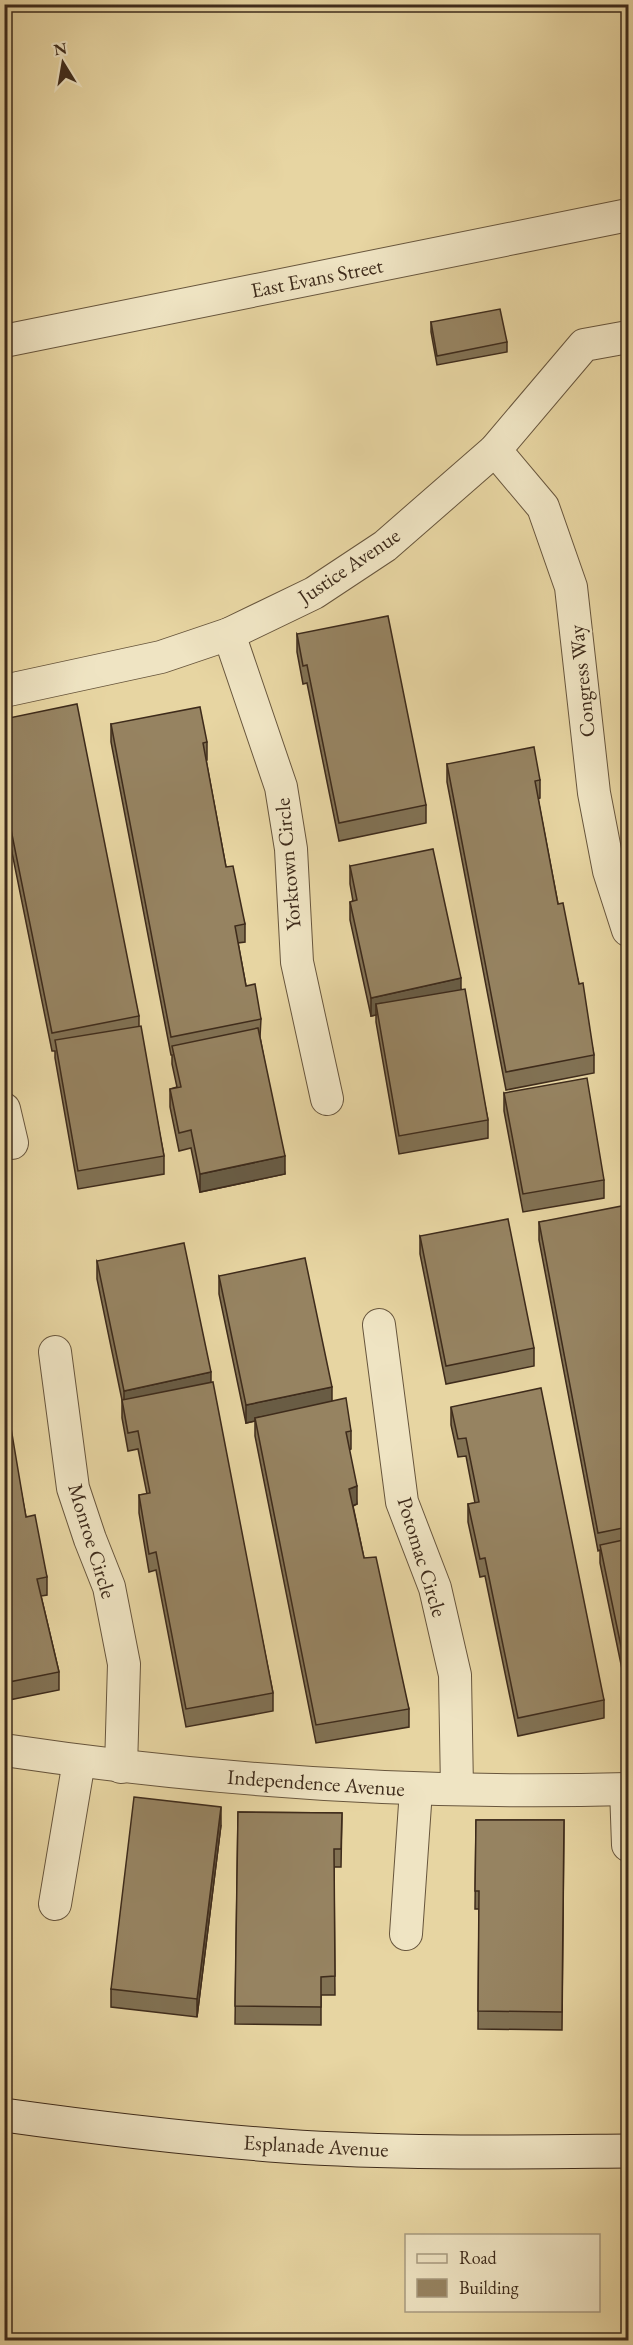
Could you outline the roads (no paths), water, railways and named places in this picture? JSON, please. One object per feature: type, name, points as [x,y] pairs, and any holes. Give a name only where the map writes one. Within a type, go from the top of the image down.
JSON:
[{"type":"main road","name":"Esplanade Avenue","points":[[4,2115],[113,2131],[285,2146],[461,2153],[628,2151]]},
{"type":"street","name":"East Evans Street","points":[[4,341],[628,215]]},
{"type":"street","name":"Justice Avenue","points":[[4,691],[161,657],[229,634],[314,593],[385,546],[495,450],[584,345],[628,337]]},
{"type":"street","name":"Congress Way","points":[[495,450],[543,507],[571,587],[594,792],[609,871],[628,930]]},
{"type":"street","name":"Yorktown Circle","points":[[229,634],[281,787],[291,849],[297,962],[327,1099]]},
{"type":"street","points":[[4,1109],[12,1143]]},
{"type":"street","name":"Potomac Circle","points":[[379,1325],[402,1502],[435,1588],[455,1675],[457,1790]]},
{"type":"street","name":"Monroe Circle","points":[[55,1352],[73,1488],[109,1587],[124,1664],[121,1767]]},
{"type":"street","name":"Independence Avenue","points":[[4,1750],[121,1767],[336,1787],[416,1790],[627,1789]]},
{"type":"street","points":[[55,1904],[79,1761]]},
{"type":"street","points":[[627,1789],[628,1845]]},
{"type":"street","points":[[406,1934],[416,1790]]}]
